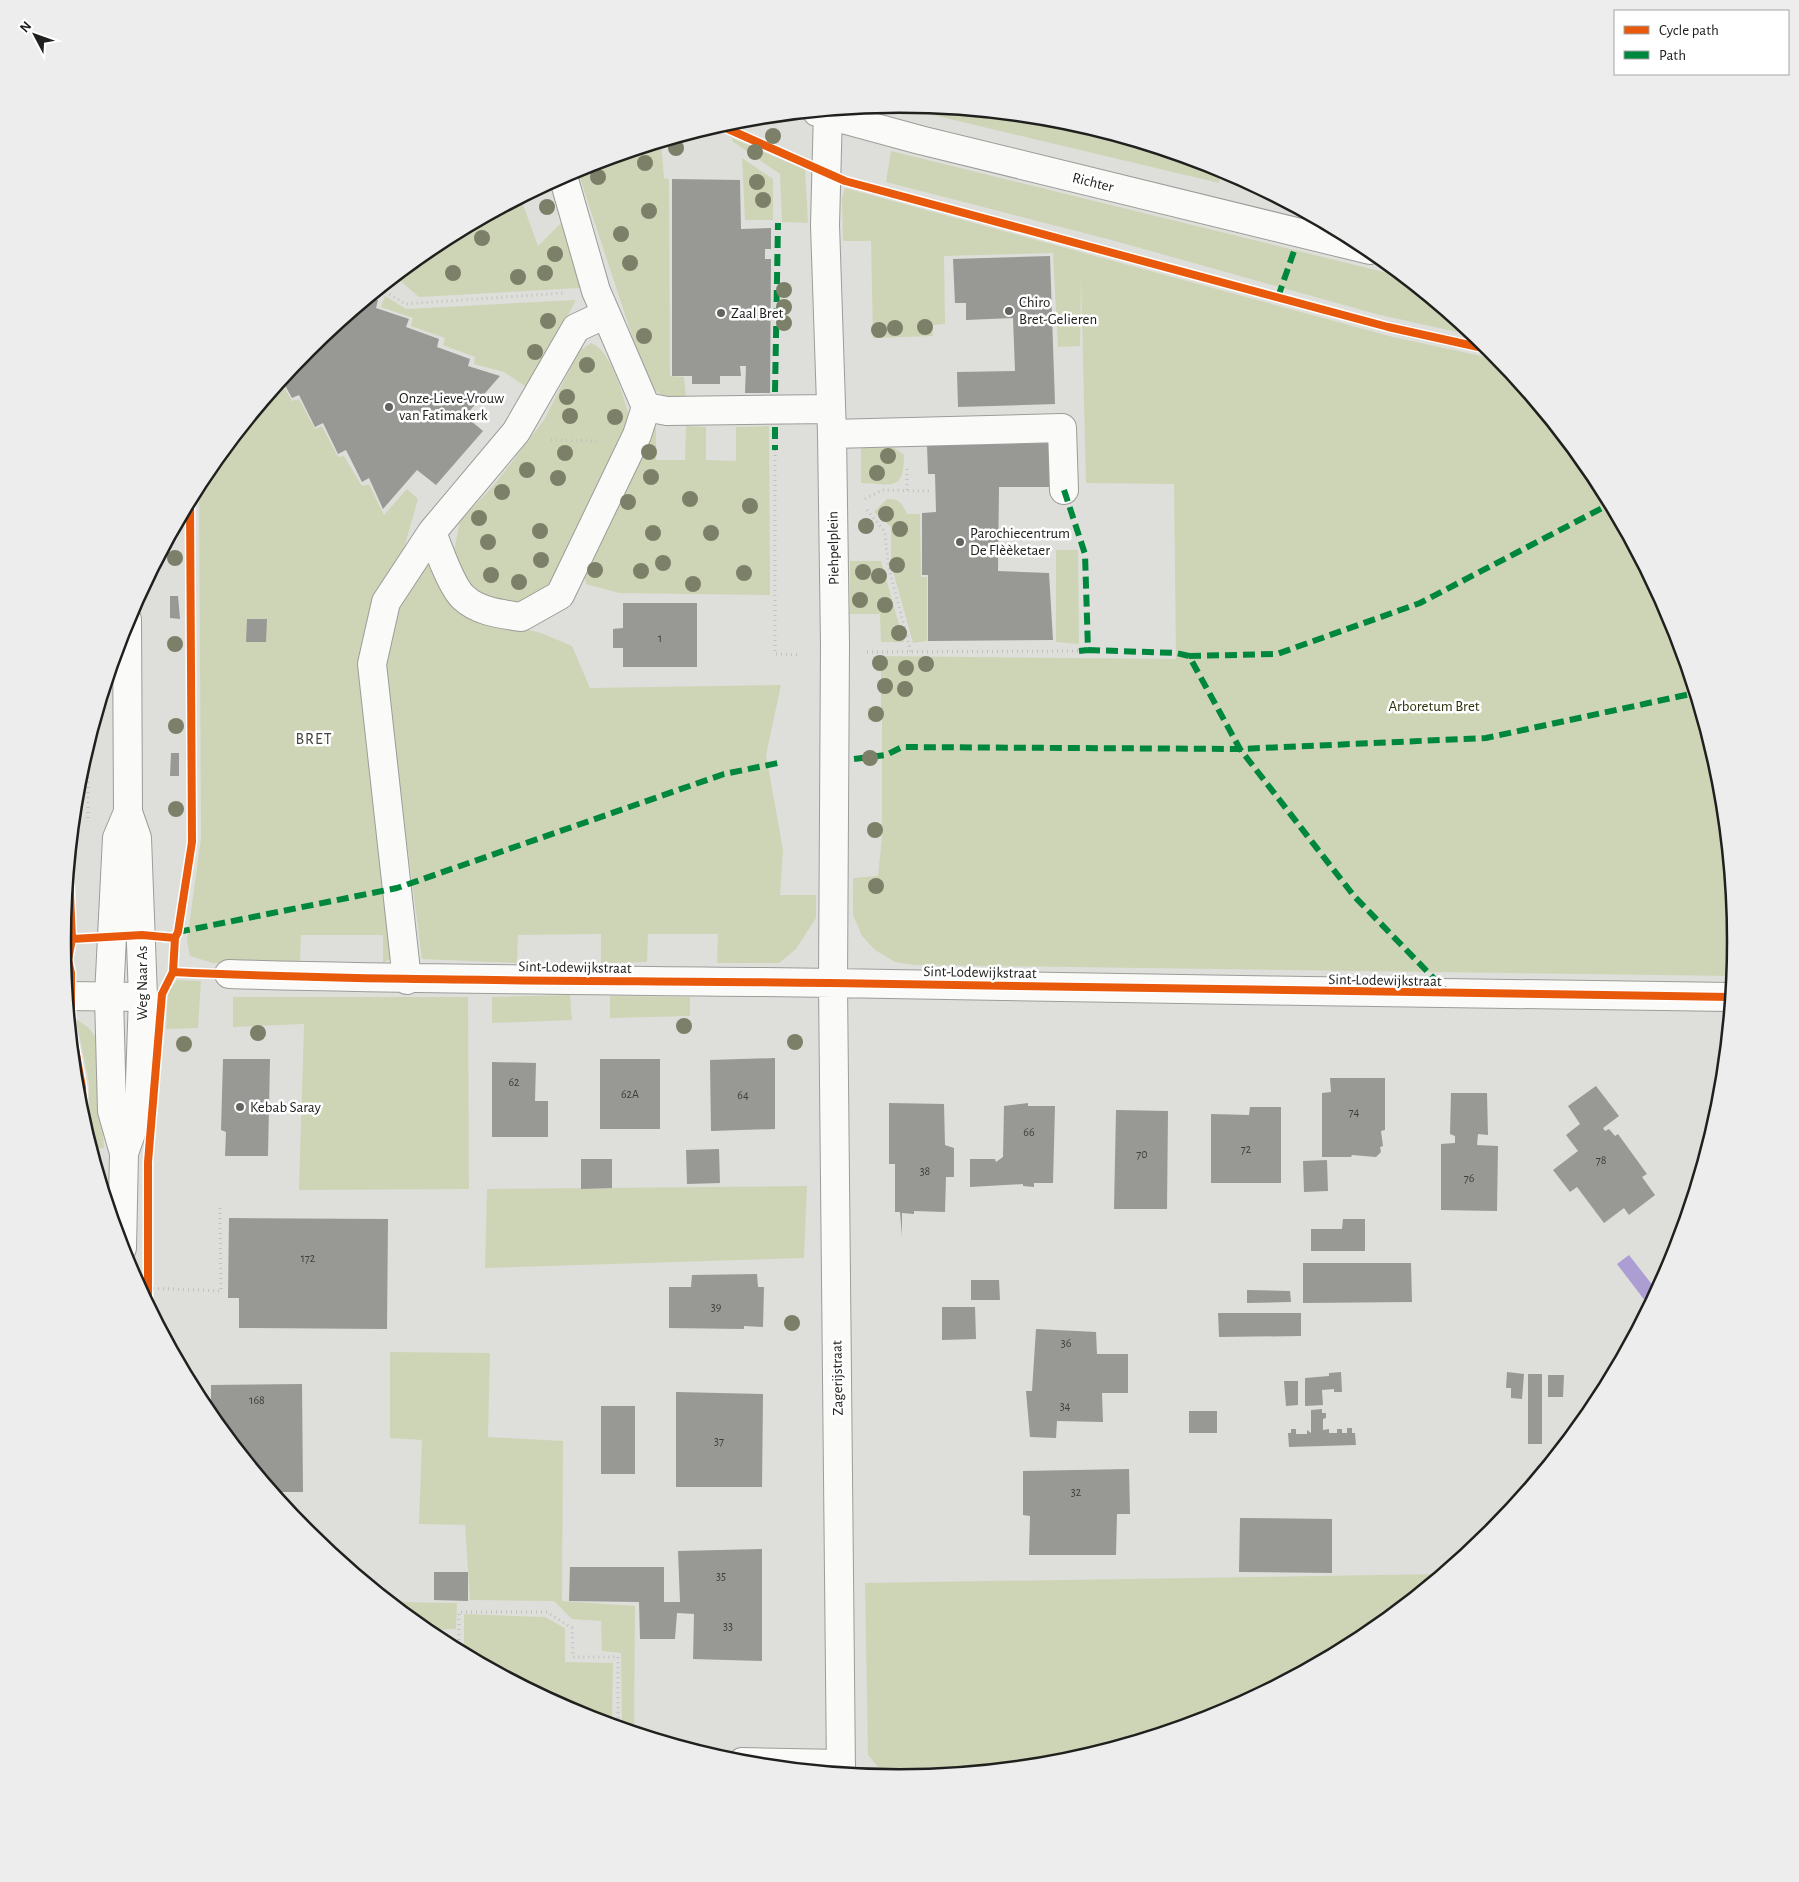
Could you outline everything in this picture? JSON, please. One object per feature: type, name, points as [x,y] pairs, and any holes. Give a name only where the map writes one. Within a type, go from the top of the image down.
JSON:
[{"type":"street","name":"Richter","points":[[837,116],[920,140],[1348,245]]},
{"type":"street","name":"Piehpelplein","points":[[824,117],[835,654],[834,983]]},
{"type":"street","points":[[432,532],[447,569],[463,598],[486,610],[522,617],[560,595],[634,441],[646,407],[601,302],[565,184]]},
{"type":"street","points":[[408,980],[372,664],[386,602],[432,532],[510,439],[576,328],[601,302]]},
{"type":"street","points":[[646,407],[667,411],[831,422],[1062,428],[1064,490]]},
{"type":"street","name":"Weg Naar As","points":[[124,1153],[139,1111],[144,997],[137,838],[128,812],[127,642]]},
{"type":"street","name":"Weg Naar As","points":[[122,1227],[124,1153],[112,1111],[109,996],[117,838],[128,812]]},
{"type":"street","name":"Sint-Lodewijkstraat","points":[[229,974],[408,980],[834,983],[1450,995],[1726,998]]},
{"type":"street","name":"Zagerijstraat","points":[[834,983],[841,1767]]},
{"type":"street","points":[[73,996],[144,997]]},
{"type":"path","points":[[385,292],[405,304],[601,302]]},
{"type":"path","points":[[510,439],[634,441]]},
{"type":"path","points":[[775,450],[774,654],[804,655]]},
{"type":"path","points":[[860,502],[882,490],[929,491]]},
{"type":"path","points":[[867,509],[886,532],[888,565],[911,652]]},
{"type":"path","points":[[860,652],[1079,651]]},
{"type":"path","points":[[71,942],[72,929]]},
{"type":"path","points":[[71,942],[111,936]]},
{"type":"path","points":[[149,1291],[221,1292],[220,1208]]},
{"type":"path","points":[[148,1278],[148,1288]]},
{"type":"path","points":[[459,1642],[460,1612],[547,1612],[572,1628],[573,1657],[618,1657],[618,1719]]},
{"type":"green space","points":[[929,114],[1008,120],[1114,141],[1166,157],[1216,176],[1219,177],[1219,183]]},
{"type":"green space","points":[[732,138],[805,170],[808,223],[782,222],[780,174],[732,141]]},
{"type":"green space","points":[[661,148],[664,178],[669,179],[670,376],[684,377],[686,397],[670,397],[660,394],[652,386],[644,372],[580,177]]},
{"type":"green space","points":[[891,151],[1389,273],[1446,318],[1462,333],[1376,314],[1115,241],[886,182]]},
{"type":"green space","points":[[742,158],[773,179],[773,220],[745,220]]},
{"type":"green space","name":"Arboretum Bret","points":[[845,188],[1393,337],[1487,357],[1557,437],[1588,481],[1617,527],[1665,624],[1684,675],[1700,727],[1712,779],[1721,833],[1726,887],[1728,941],[1727,976],[915,965],[895,962],[875,950],[862,936],[853,915],[853,878],[878,876],[882,836],[882,720],[868,720],[868,708],[881,707],[881,666],[873,666],[873,656],[1176,659],[1174,484],[1086,483],[1081,279],[1080,346],[1058,347],[1053,253],[944,256],[945,324],[932,325],[933,336],[873,338],[871,241],[843,241],[842,198]]},
{"type":"green space","points":[[523,204],[538,246],[564,220],[582,276],[580,288],[419,297],[400,280],[439,252]]},
{"type":"green space","points":[[385,296],[406,309],[576,300],[528,388],[504,372],[474,364],[475,357],[443,345],[445,338],[411,326],[413,318],[381,307]]},
{"type":"green space","points":[[591,343],[599,348],[611,365],[631,421],[556,575],[540,597],[512,604],[480,596],[464,577],[454,550],[460,521],[495,484],[544,420],[579,351]]},
{"type":"green space","points":[[284,387],[292,401],[299,399],[315,429],[322,426],[338,457],[344,456],[362,486],[369,484],[384,515],[407,489],[418,499],[402,555],[372,616],[398,947],[390,959],[383,963],[383,935],[301,935],[300,963],[213,963],[190,956],[187,941],[201,838],[199,500],[242,437]]},
{"type":"green space","points":[[686,426],[706,427],[706,460],[736,461],[736,427],[769,426],[770,595],[619,593],[586,584],[584,573],[648,438],[656,427],[656,460],[685,460]]},
{"type":"green space","points":[[861,447],[895,448],[904,455],[902,475],[899,480],[888,484],[861,483]]},
{"type":"green space","points":[[887,499],[894,499],[900,502],[907,514],[920,514],[921,577],[927,577],[927,641],[913,643],[891,564],[891,527],[874,512]]},
{"type":"green space","points":[[1056,550],[1078,550],[1079,644],[1056,642]]},
{"type":"green space","points":[[850,561],[881,561],[904,642],[881,642],[880,614],[850,614]]},
{"type":"green space","points":[[435,565],[483,619],[541,633],[572,646],[590,688],[781,685],[766,755],[783,850],[780,895],[816,895],[816,918],[796,949],[779,963],[717,963],[718,934],[648,934],[647,962],[601,963],[601,934],[518,935],[517,963],[422,959],[383,658],[393,608],[417,566]]},
{"type":"green space","points":[[177,980],[201,981],[198,1028],[166,1029],[168,992]]},
{"type":"green space","points":[[570,995],[572,1020],[492,1023],[492,997]]},
{"type":"green space","points":[[610,996],[690,997],[690,1016],[610,1018]]},
{"type":"green space","points":[[233,997],[468,997],[469,1189],[299,1190],[304,1024],[233,1027]]},
{"type":"green space","points":[[76,1019],[89,1028],[97,1039],[104,1148],[98,1149],[89,1112],[89,1083]]},
{"type":"green space","points":[[807,1186],[804,1258],[485,1268],[487,1189]]},
{"type":"green space","points":[[390,1352],[490,1353],[488,1437],[563,1441],[562,1601],[635,1606],[634,1725],[622,1721],[621,1653],[602,1651],[601,1621],[572,1619],[554,1601],[470,1600],[465,1525],[419,1524],[422,1440],[390,1438]]},
{"type":"green space","points":[[1434,1574],[1360,1630],[1314,1658],[1266,1684],[1166,1725],[1114,1741],[1008,1762],[900,1769],[879,1768],[868,1755],[865,1583]]},
{"type":"green space","points":[[401,1602],[457,1603],[456,1629],[439,1630]]},
{"type":"green space","points":[[464,1614],[545,1617],[565,1628],[565,1662],[613,1663],[612,1717],[533,1684],[464,1645]]},
{"type":"shaded area","points":[[1629,1255],[1652,1285],[1645,1301],[1617,1264]]},
{"type":"building","name":"Zaal Bret","points":[[672,179],[740,180],[741,229],[771,228],[771,249],[765,249],[765,259],[771,259],[770,393],[745,393],[746,366],[740,366],[741,376],[720,376],[720,384],[692,384],[692,376],[672,376]]},
{"type":"building","name":"Chiro Bret-Gelieren","points":[[1050,256],[1055,404],[958,407],[957,372],[1015,371],[1013,318],[966,320],[966,303],[955,303],[953,259]]},
{"type":"building","name":"Onze-Lieve-Vrouw van Fatimakerk","points":[[376,299],[378,300],[376,308],[409,319],[406,327],[439,339],[437,347],[470,359],[468,366],[500,376],[465,416],[483,431],[436,485],[417,470],[383,509],[369,478],[362,482],[346,450],[338,454],[323,423],[315,427],[299,395],[292,398],[285,386],[314,355],[353,318]]},
{"type":"building","name":"Parochiecentrum De Flèèketaer","points":[[1049,443],[1050,487],[999,487],[998,571],[1049,573],[1053,640],[928,641],[928,575],[922,575],[922,513],[936,512],[935,474],[928,474],[927,445]]},
{"type":"building","points":[[170,596],[178,596],[180,619],[170,618]]},
{"type":"building","points":[[623,603],[697,603],[697,667],[623,667],[623,648],[613,648],[613,629],[623,628]]},
{"type":"building","points":[[247,619],[267,619],[266,642],[246,642]]},
{"type":"building","points":[[171,753],[179,753],[179,776],[170,776]]},
{"type":"building","points":[[775,1058],[775,1129],[711,1131],[710,1060]]},
{"type":"building","points":[[223,1059],[270,1059],[268,1156],[225,1156],[226,1132],[221,1130]]},
{"type":"building","points":[[600,1059],[660,1059],[660,1129],[600,1129]]},
{"type":"building","points":[[492,1062],[536,1063],[535,1101],[548,1101],[548,1137],[492,1137]]},
{"type":"building","points":[[1330,1078],[1385,1078],[1385,1130],[1381,1131],[1383,1146],[1380,1147],[1381,1152],[1376,1157],[1352,1155],[1351,1157],[1322,1157],[1322,1093],[1331,1092]]},
{"type":"building","points":[[1596,1086],[1619,1116],[1603,1128],[1605,1131],[1609,1129],[1615,1136],[1618,1134],[1647,1174],[1642,1177],[1655,1195],[1629,1215],[1624,1208],[1604,1223],[1577,1187],[1570,1192],[1553,1170],[1578,1151],[1566,1135],[1580,1124],[1568,1106]]},
{"type":"building","points":[[1451,1093],[1487,1093],[1488,1135],[1478,1134],[1477,1145],[1498,1146],[1497,1211],[1441,1210],[1441,1144],[1455,1143],[1455,1136],[1450,1134]]},
{"type":"building","points":[[889,1103],[944,1104],[945,1145],[954,1148],[954,1177],[946,1177],[945,1212],[914,1211],[914,1214],[902,1213],[902,1236],[900,1212],[895,1212],[895,1164],[889,1164]]},
{"type":"building","points":[[1028,1103],[1028,1106],[1055,1106],[1053,1183],[1034,1183],[1034,1187],[1023,1186],[1023,1184],[970,1187],[970,1159],[995,1159],[996,1162],[1003,1157],[1004,1106]]},
{"type":"building","points":[[1250,1107],[1281,1107],[1281,1183],[1211,1183],[1211,1114],[1249,1115]]},
{"type":"building","points":[[1116,1110],[1168,1111],[1167,1209],[1114,1209]]},
{"type":"building","points":[[719,1149],[720,1183],[687,1184],[686,1150]]},
{"type":"building","points":[[581,1159],[612,1159],[612,1188],[581,1189]]},
{"type":"building","points":[[1327,1160],[1328,1191],[1304,1192],[1303,1161]]},
{"type":"building","points":[[229,1218],[388,1219],[387,1329],[239,1328],[239,1298],[228,1298]]},
{"type":"building","points":[[1343,1219],[1365,1219],[1365,1251],[1311,1251],[1311,1229],[1342,1229]]},
{"type":"building","points":[[1303,1263],[1411,1263],[1412,1302],[1303,1303]]},
{"type":"building","points":[[757,1274],[758,1287],[764,1287],[763,1327],[744,1326],[744,1329],[669,1328],[669,1287],[691,1287],[692,1275]]},
{"type":"building","points":[[971,1280],[999,1280],[1000,1300],[971,1300]]},
{"type":"building","points":[[1247,1290],[1290,1291],[1291,1302],[1247,1303]]},
{"type":"building","points":[[942,1307],[975,1307],[976,1339],[942,1340]]},
{"type":"building","points":[[1218,1313],[1301,1313],[1301,1336],[1219,1337]]},
{"type":"building","points":[[1036,1329],[1096,1332],[1097,1354],[1128,1354],[1128,1393],[1102,1393],[1103,1422],[1057,1421],[1056,1438],[1030,1437],[1026,1391],[1032,1391]]},
{"type":"building","points":[[1341,1372],[1342,1392],[1334,1392],[1334,1389],[1322,1390],[1323,1405],[1305,1406],[1305,1378],[1329,1376],[1329,1373]]},
{"type":"building","points":[[1507,1372],[1524,1374],[1522,1399],[1511,1398],[1511,1388],[1506,1388]]},
{"type":"building","points":[[1528,1374],[1542,1374],[1542,1444],[1528,1444]]},
{"type":"building","points":[[1548,1375],[1564,1375],[1563,1397],[1548,1397]]},
{"type":"building","points":[[1284,1381],[1298,1381],[1298,1405],[1286,1406]]},
{"type":"building","points":[[302,1384],[303,1492],[282,1492],[277,1487],[242,1445],[211,1401],[211,1385]]},
{"type":"building","points":[[676,1392],[763,1394],[762,1487],[676,1487]]},
{"type":"building","points":[[601,1406],[635,1406],[635,1474],[601,1474]]},
{"type":"building","points":[[1322,1409],[1322,1413],[1326,1413],[1326,1418],[1323,1419],[1323,1430],[1329,1429],[1329,1433],[1337,1433],[1337,1429],[1342,1429],[1342,1433],[1347,1433],[1347,1428],[1352,1428],[1352,1433],[1355,1433],[1356,1445],[1289,1447],[1288,1433],[1291,1433],[1291,1429],[1296,1429],[1296,1434],[1307,1434],[1307,1430],[1311,1433],[1311,1410]]},
{"type":"building","points":[[1189,1411],[1217,1411],[1217,1433],[1189,1433]]},
{"type":"building","points":[[1129,1469],[1130,1514],[1117,1514],[1116,1555],[1029,1555],[1030,1516],[1023,1515],[1023,1471]]},
{"type":"building","points":[[1240,1518],[1332,1519],[1332,1573],[1239,1572]]},
{"type":"building","points":[[762,1549],[762,1661],[693,1659],[694,1614],[677,1613],[675,1639],[640,1639],[639,1602],[569,1601],[570,1567],[664,1567],[664,1602],[680,1602],[678,1551]]},
{"type":"building","points":[[434,1572],[468,1572],[468,1601],[434,1600]]},
{"type":"marked path","points":[[775,392],[778,223]]},
{"type":"marked path","points":[[1278,297],[1294,251]]},
{"type":"marked path","points":[[775,427],[775,450]]},
{"type":"marked path","points":[[1064,490],[1085,554],[1088,650],[1079,651]]},
{"type":"marked path","points":[[1189,656],[1277,654],[1420,603],[1604,507]]},
{"type":"marked path","points":[[1088,650],[1176,653],[1189,656],[1240,749],[1354,896],[1450,995]]},
{"type":"marked path","points":[[854,759],[886,755],[902,747],[1240,749],[1486,738],[1690,694]]},
{"type":"marked path","points":[[178,932],[397,888],[724,774],[783,762]]},
{"type":"cycle path","points":[[731,130],[845,181],[1388,327],[1476,346]]},
{"type":"cycle path","points":[[190,514],[192,842],[178,932],[175,938],[173,972],[419,979],[830,983],[1726,997]]},
{"type":"cycle path","points":[[71,928],[72,939]]},
{"type":"cycle path","points":[[71,944],[72,939],[142,935],[175,938]]},
{"type":"cycle path","points":[[148,1288],[148,1162],[162,994],[173,972]]},
{"type":"place","name":"Chiro Bret-Gelieren","points":[[1009,311]]},
{"type":"place","name":"Zaal Bret","points":[[721,313]]},
{"type":"place","name":"Onze-Lieve-Vrouw van Fatimakerk","points":[[389,407]]},
{"type":"place","name":"Parochiecentrum De Flèèketaer","points":[[960,542]]},
{"type":"place","name":"Kebab Saray","points":[[240,1107]]},
{"type":"district","name":"BRET","points":[[314,738]]}]
